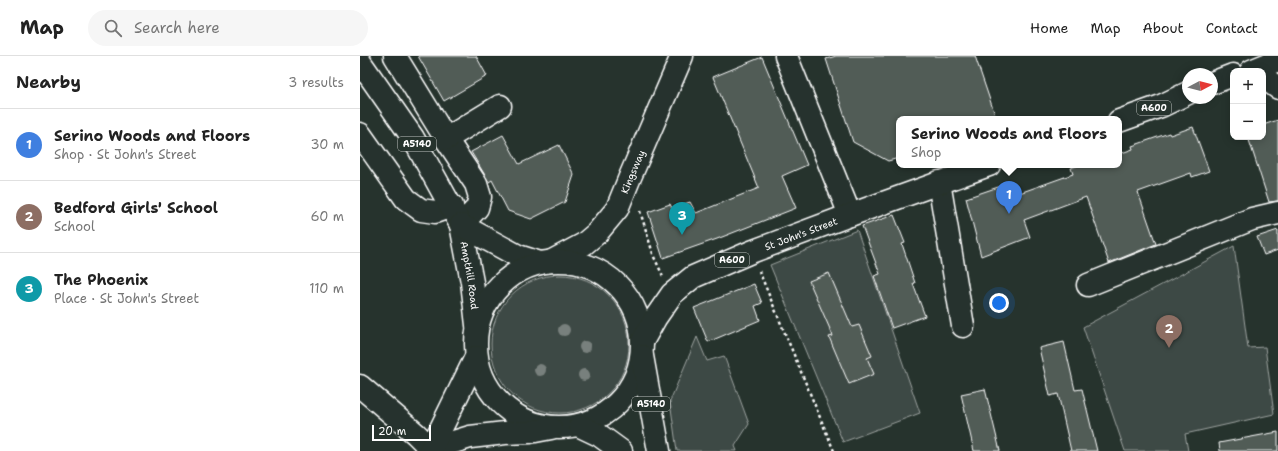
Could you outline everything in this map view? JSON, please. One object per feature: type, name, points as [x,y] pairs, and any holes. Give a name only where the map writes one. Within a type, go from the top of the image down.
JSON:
[{"type":"main road","name":"Kingsway","points":[[546,262],[584,244],[597,234],[617,209],[682,56]]},
{"type":"main road","points":[[786,56],[850,215]]},
{"type":"main road","points":[[1244,68],[1257,56]]},
{"type":"main road","points":[[360,134],[406,199],[421,210],[457,216],[477,208],[480,197],[476,184],[446,139],[397,57]]},
{"type":"main road","points":[[1260,68],[1278,60]]},
{"type":"main road","name":"Ampthill Road","points":[[360,62],[413,138],[457,216],[472,282],[477,325]]},
{"type":"main road","points":[[1218,81],[1230,76]]},
{"type":"main road","points":[[1266,79],[1278,88]]},
{"type":"main road","name":"A600","points":[[1122,120],[1182,97]]},
{"type":"main road","points":[[446,139],[500,106]]},
{"type":"main road","name":"St John's Street","points":[[642,349],[656,316],[672,294],[693,277],[751,252],[980,168]]},
{"type":"main road","points":[[939,182],[962,326]]},
{"type":"main road","points":[[1088,285],[1252,219],[1278,213]]},
{"type":"main road","name":"Ampthill Road","points":[[457,216],[518,256],[546,262],[571,263],[587,266],[605,274],[619,286],[630,300],[640,325],[642,349]]},
{"type":"main road","name":"A600","points":[[546,262],[513,275],[494,293],[477,325],[475,341],[476,357],[482,377],[492,393],[513,410],[531,420],[553,428]]},
{"type":"main road","name":"A600","points":[[430,450],[470,437],[580,426],[600,416],[619,401],[632,381],[642,349]]},
{"type":"main road","name":"A5140","points":[[642,349],[659,451]]},
{"type":"main road","name":"A600","points":[[430,450],[476,357]]},
{"type":"main road","points":[[360,386],[416,434],[430,450]]},
{"type":"main road","points":[[580,426],[599,435],[621,451]]},
{"type":"path","points":[[630,177],[654,257],[672,294]]},
{"type":"path","points":[[751,252],[834,451]]},
{"type":"shaded area","points":[[857,230],[920,413],[843,442],[770,265]]},
{"type":"shaded area","points":[[1234,246],[1248,348],[1265,347],[1274,414],[1185,434],[1188,451],[1125,451],[1083,327]]},
{"type":"shaded area","points":[[560,275],[580,278],[592,283],[609,295],[621,312],[626,324],[629,344],[626,364],[621,376],[609,393],[592,405],[580,410],[560,413],[540,410],[528,405],[511,393],[499,376],[494,364],[491,344],[494,324],[499,312],[511,295],[528,283],[540,278]]},
{"type":"shaded area","points":[[697,337],[707,361],[724,356],[749,424],[735,446],[737,451],[677,451],[670,401]]},
{"type":"building","points":[[418,56],[476,56],[487,76],[444,101]]},
{"type":"building","points":[[836,56],[975,56],[995,115],[896,116],[896,159],[888,161],[853,142],[826,59]]},
{"type":"building","points":[[762,57],[807,165],[782,176],[796,208],[717,239],[663,258],[648,212],[670,204],[672,208],[690,202],[696,213],[759,188],[713,77]]},
{"type":"building","points":[[1278,120],[1278,201],[1269,202],[1249,140],[1266,140],[1266,124]]},
{"type":"building","points":[[1193,127],[1209,171],[1192,177],[1191,173],[1138,192],[1156,244],[1109,263],[1086,197],[1024,220],[1030,237],[981,256],[966,198],[1010,183],[1014,195],[1073,174],[1071,168],[1122,168],[1122,153],[1133,149],[1132,146],[1169,133],[1170,135]]},
{"type":"building","points":[[503,135],[519,164],[559,145],[574,175],[565,202],[531,219],[508,211],[492,180],[489,182],[471,152]]},
{"type":"building","points":[[894,215],[905,243],[902,244],[915,283],[913,284],[925,316],[892,328],[874,276],[880,274],[862,226]]},
{"type":"building","points":[[1278,230],[1278,250],[1264,255],[1257,237]]},
{"type":"building","points":[[829,273],[852,327],[859,325],[872,356],[867,358],[874,374],[849,384],[829,337],[833,336],[809,281]]},
{"type":"building","points":[[754,284],[762,303],[755,306],[760,320],[708,342],[694,308]]},
{"type":"building","points":[[1064,342],[1075,390],[1082,389],[1097,451],[1071,451],[1058,394],[1050,396],[1039,348]]},
{"type":"building","points":[[985,389],[1000,451],[974,451],[961,394]]},
{"type":"building","points":[[1278,432],[1278,451],[1220,451],[1219,443]]},
{"type":"place","name":"Serino Woods and Floors","points":[[1009,214]]},
{"type":"place","name":"The Phoenix","points":[[682,235]]},
{"type":"place","name":"Bedford Girls' School","points":[[1169,348]]}]
